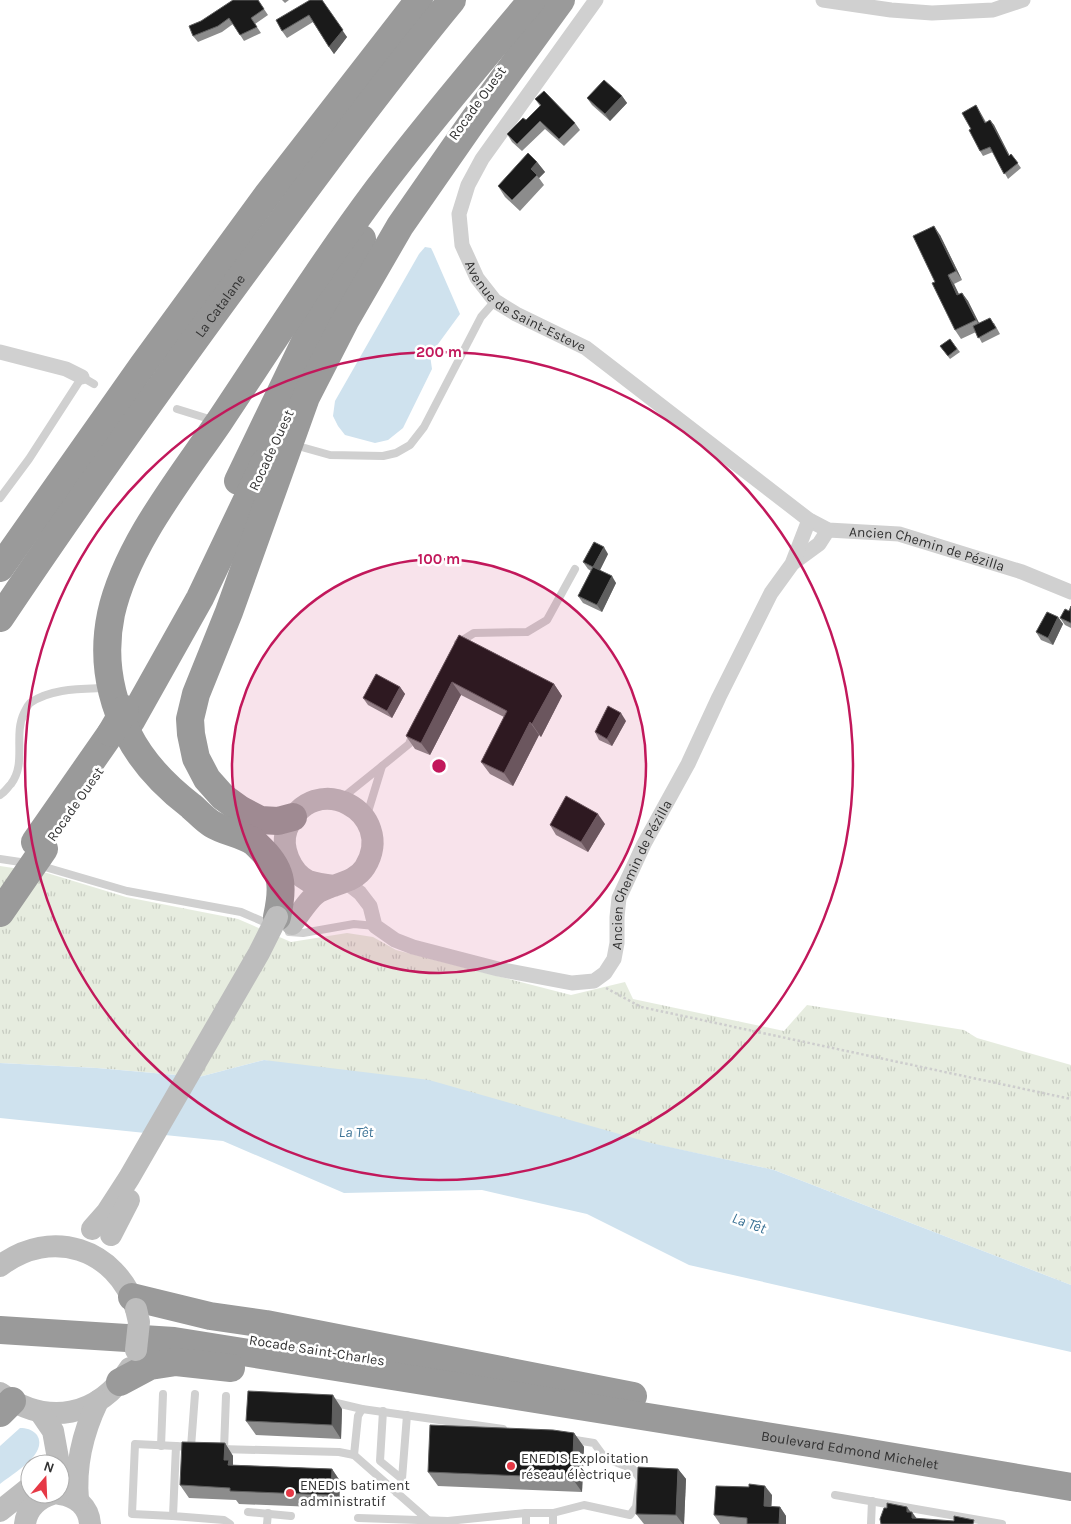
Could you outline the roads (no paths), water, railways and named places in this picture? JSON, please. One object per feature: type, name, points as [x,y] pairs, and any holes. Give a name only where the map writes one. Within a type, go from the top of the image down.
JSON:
[{"type":"highway","name":"La Catalane","points":[[0,568],[143,365],[268,194],[419,0]]},
{"type":"highway","name":"La Catalane","points":[[0,618],[161,386],[289,212],[452,0]]},
{"type":"highway","name":"Rocade Ouest","points":[[119,719],[184,595],[296,357],[316,319],[364,236],[434,132],[532,0]]},
{"type":"highway","points":[[284,921],[280,877],[271,859],[254,843],[213,825],[174,793],[147,766],[119,719],[107,670],[107,647],[111,614],[123,576],[146,531],[313,282],[378,189],[532,0]]},
{"type":"highway","name":"Rocade Ouest","points":[[0,913],[39,845],[119,719],[200,598],[243,511],[289,410],[351,293],[385,237],[464,118],[524,40],[560,0]]},
{"type":"highway","points":[[293,817],[278,821],[260,820],[241,810],[223,797],[207,779],[196,758],[191,734],[190,719],[196,694],[229,612],[306,397],[345,321],[400,226],[560,0]]},
{"type":"highway","points":[[174,793],[196,809],[217,819],[254,832],[286,852]]},
{"type":"highway","name":"Rocade Ouest","points":[[0,893],[39,845]]},
{"type":"highway","points":[[134,1303],[266,1324],[631,1405]]},
{"type":"highway","name":"Rocade Saint-Charles","points":[[0,1316],[175,1328],[631,1405]]},
{"type":"highway","name":"Rocade Saint-Charles","points":[[0,1330],[174,1342],[631,1405]]},
{"type":"highway","points":[[120,1382],[150,1366],[176,1362],[400,1389],[631,1405]]},
{"type":"highway","name":"Boulevard Edmond Michelet","points":[[631,1405],[1071,1468]]},
{"type":"highway","name":"Boulevard Edmond Michelet","points":[[631,1405],[1071,1487]]},
{"type":"main road","points":[[116,1272],[110,1248],[101,1232],[106,1212],[129,1178],[259,953],[284,921],[317,893],[356,876],[365,867],[372,852],[372,835],[366,819],[355,807],[340,800],[330,798],[319,799],[304,806],[293,817],[286,831],[286,852],[292,884],[284,921]]},
{"type":"main road","points":[[286,852],[295,870],[306,880],[320,885],[340,884]]},
{"type":"main road","points":[[68,1246],[101,1232]]},
{"type":"main road","points":[[0,1266],[21,1252],[44,1246],[68,1246],[85,1251],[102,1260],[116,1272],[125,1284],[134,1303],[139,1322],[136,1350],[130,1367],[110,1393],[98,1401],[80,1409],[60,1413],[40,1412],[4,1402]]},
{"type":"main road","points":[[70,1495],[76,1481],[92,1414],[98,1401]]},
{"type":"main road","points":[[40,1412],[53,1431],[55,1454]]},
{"type":"main road","points":[[0,1511],[20,1495]]},
{"type":"main road","points":[[70,1498],[85,1508],[90,1524]]},
{"type":"main road","points":[[24,1523],[28,1511],[33,1504]]},
{"type":"street","name":"Avenue de Saint-Esteve","points":[[596,0],[482,160],[468,185],[459,214],[462,245],[477,278],[495,301],[516,314],[586,348],[809,520],[828,530]]},
{"type":"street","points":[[823,0],[891,10],[932,13],[993,10],[1023,0]]},
{"type":"street","points":[[0,352],[66,369],[88,380]]},
{"type":"street","name":"Ancien Chemin de Pézilla","points":[[375,926],[394,940],[413,948],[498,969],[572,983],[594,981],[605,973],[614,959],[617,943],[619,898],[644,844],[688,764],[771,593],[792,564],[809,520]]},
{"type":"street","name":"Ancien Chemin de Pézilla","points":[[792,564],[819,544],[828,530],[899,534],[1022,572],[1071,592]]},
{"type":"street","points":[[340,884],[360,893],[370,906],[375,926]]},
{"type":"lane","points":[[305,448],[330,455],[383,456],[396,453],[410,445],[424,427],[481,317],[495,301]]},
{"type":"lane","points":[[0,498],[88,380]]},
{"type":"lane","points":[[177,409],[206,418]]},
{"type":"lane","points":[[453,651],[457,643],[474,634],[527,632],[548,620],[575,570]]},
{"type":"lane","points":[[0,795],[17,776],[20,759],[18,743],[20,723],[28,705],[46,695],[79,689],[119,719]]},
{"type":"lane","points":[[340,800],[409,744],[417,727]]},
{"type":"lane","points":[[366,819],[382,766]]},
{"type":"lane","points":[[0,859],[46,866],[127,891],[241,912],[291,933],[303,933],[354,924],[375,926]]},
{"type":"lane","points":[[161,1446],[163,1394]]},
{"type":"lane","points":[[195,1394],[199,1448]]},
{"type":"lane","points":[[224,1449],[226,1396]]},
{"type":"lane","points":[[322,1401],[337,1402],[362,1409],[515,1431]]},
{"type":"lane","points":[[354,1455],[358,1416],[362,1409]]},
{"type":"lane","points":[[383,1411],[380,1461],[402,1479]]},
{"type":"lane","points":[[397,1493],[402,1479],[407,1415]]},
{"type":"lane","points":[[358,1518],[448,1522],[526,1512],[553,1513],[584,1505],[630,1515],[636,1507],[640,1478],[633,1469],[605,1458],[594,1443],[564,1438]]},
{"type":"lane","points":[[230,1524],[224,1520],[132,1514],[135,1444],[338,1452],[354,1455],[428,1520]]},
{"type":"lane","points":[[173,1516],[176,1446]]},
{"type":"lane","points":[[835,1495],[1002,1524]]},
{"type":"lane","points":[[871,1524],[872,1501]]},
{"type":"lane","points":[[248,1512],[291,1516]]},
{"type":"lane","points":[[526,1512],[526,1524]]},
{"type":"lane","points":[[267,1524],[268,1513]]},
{"type":"lane","points":[[553,1513],[553,1524]]},
{"type":"water","points":[[425,247],[431,248],[460,314],[430,355],[432,369],[403,428],[388,440],[375,443],[345,435],[333,416],[335,401],[419,254]]},
{"type":"water","name":"La Têt","points":[[264,1060],[429,1080],[651,1143],[774,1170],[1071,1285],[1071,1352],[689,1265],[587,1214],[482,1190],[344,1193],[223,1141],[0,1118],[0,1063],[97,1068],[199,1077]]},
{"type":"water","points":[[20,1428],[33,1431],[37,1435],[39,1442],[35,1454],[20,1454],[20,1469],[0,1484],[0,1446]]},
{"type":"place","name":"ENEDIS Exploitation réseau élèctrique","points":[[511,1466]]},
{"type":"place","name":"ENEDIS batiment administratif","points":[[290,1493]]}]
